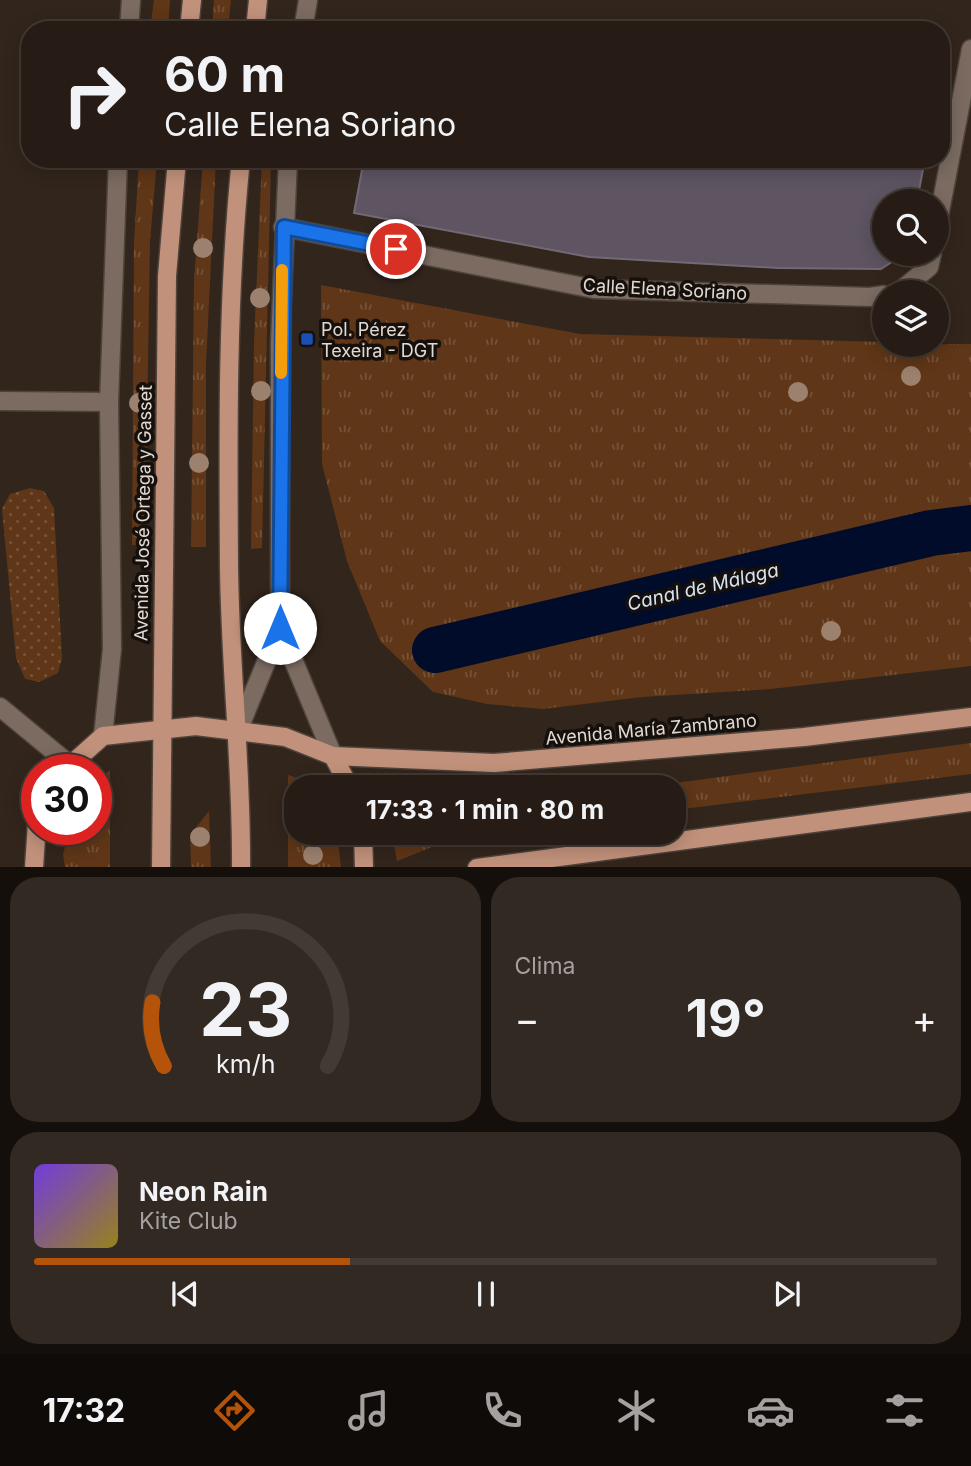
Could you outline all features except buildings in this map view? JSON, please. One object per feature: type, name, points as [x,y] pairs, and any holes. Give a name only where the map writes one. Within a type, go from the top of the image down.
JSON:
[{"type":"main road","points":[[190,21],[191,0]]},
{"type":"main road","points":[[256,21],[258,0]]},
{"type":"main road","name":"Avenida José Ortega y Gasset","points":[[161,867],[167,276],[176,168]]},
{"type":"main road","points":[[240,168],[232,250],[229,567],[242,788],[242,867]]},
{"type":"main road","name":"Avenida María Zambrano","points":[[103,736],[196,726],[285,737],[333,756],[494,763],[804,737],[971,717]]},
{"type":"main road","points":[[82,754],[103,736]]},
{"type":"main road","points":[[333,756],[343,775]]},
{"type":"main road","points":[[477,867],[971,802]]},
{"type":"main road","points":[[34,867],[35,845]]},
{"type":"main road","points":[[363,845],[364,867]]},
{"type":"street","points":[[130,21],[131,0]]},
{"type":"street","points":[[304,21],[308,0]]},
{"type":"street","points":[[950,159],[971,49]]},
{"type":"street","name":"Avenida José Ortega y Gasset","points":[[103,736],[112,649],[108,402],[118,168]]},
{"type":"street","points":[[238,731],[280,628],[284,227],[287,168]]},
{"type":"street","points":[[944,189],[948,168]]},
{"type":"street","name":"Calle Elena Soriano","points":[[284,227],[594,289],[872,297]]},
{"type":"street","points":[[913,280],[929,266]]},
{"type":"street","points":[[0,401],[108,402]]},
{"type":"street","points":[[280,628],[333,756]]},
{"type":"street","points":[[0,707],[52,754]]},
{"type":"green space","points":[[154,0],[170,0],[169,21],[151,21]]},
{"type":"green space","points":[[214,0],[231,0],[229,21],[213,21]]},
{"type":"green space","points":[[138,168],[156,168],[150,242],[145,545],[132,545],[134,242]]},
{"type":"green space","points":[[202,168],[216,168],[206,364],[206,547],[191,547],[194,281]]},
{"type":"green space","points":[[262,168],[271,168],[262,548],[251,549],[254,342]]},
{"type":"green space","points":[[321,285],[580,334],[872,342],[872,357],[949,357],[949,344],[971,344],[971,666],[771,689],[642,697],[543,709],[487,704],[433,692],[380,641],[347,561],[322,464]]},
{"type":"green space","points":[[30,488],[44,491],[54,508],[62,658],[58,673],[39,682],[25,679],[16,658],[2,509],[10,494]]},
{"type":"green space","points":[[971,743],[971,774],[686,809],[686,782]]},
{"type":"green space","points":[[209,811],[211,867],[191,867],[190,835]]},
{"type":"green space","points":[[65,845],[110,845],[110,867],[65,867],[63,855]]},
{"type":"green space","points":[[288,845],[338,845],[341,867],[288,867]]},
{"type":"green space","points":[[394,845],[437,845],[397,861]]},
{"type":"waterway","name":"Canal de Málaga","points":[[435,650],[931,533],[971,528]]},
{"type":"slow traffic","points":[[281,373],[282,270]]},
{"type":"place","name":"Pol. Pérez Texeira - DGT","points":[[307,339]]},
{"type":"route","points":[[280,628],[284,227],[396,249]]}]
